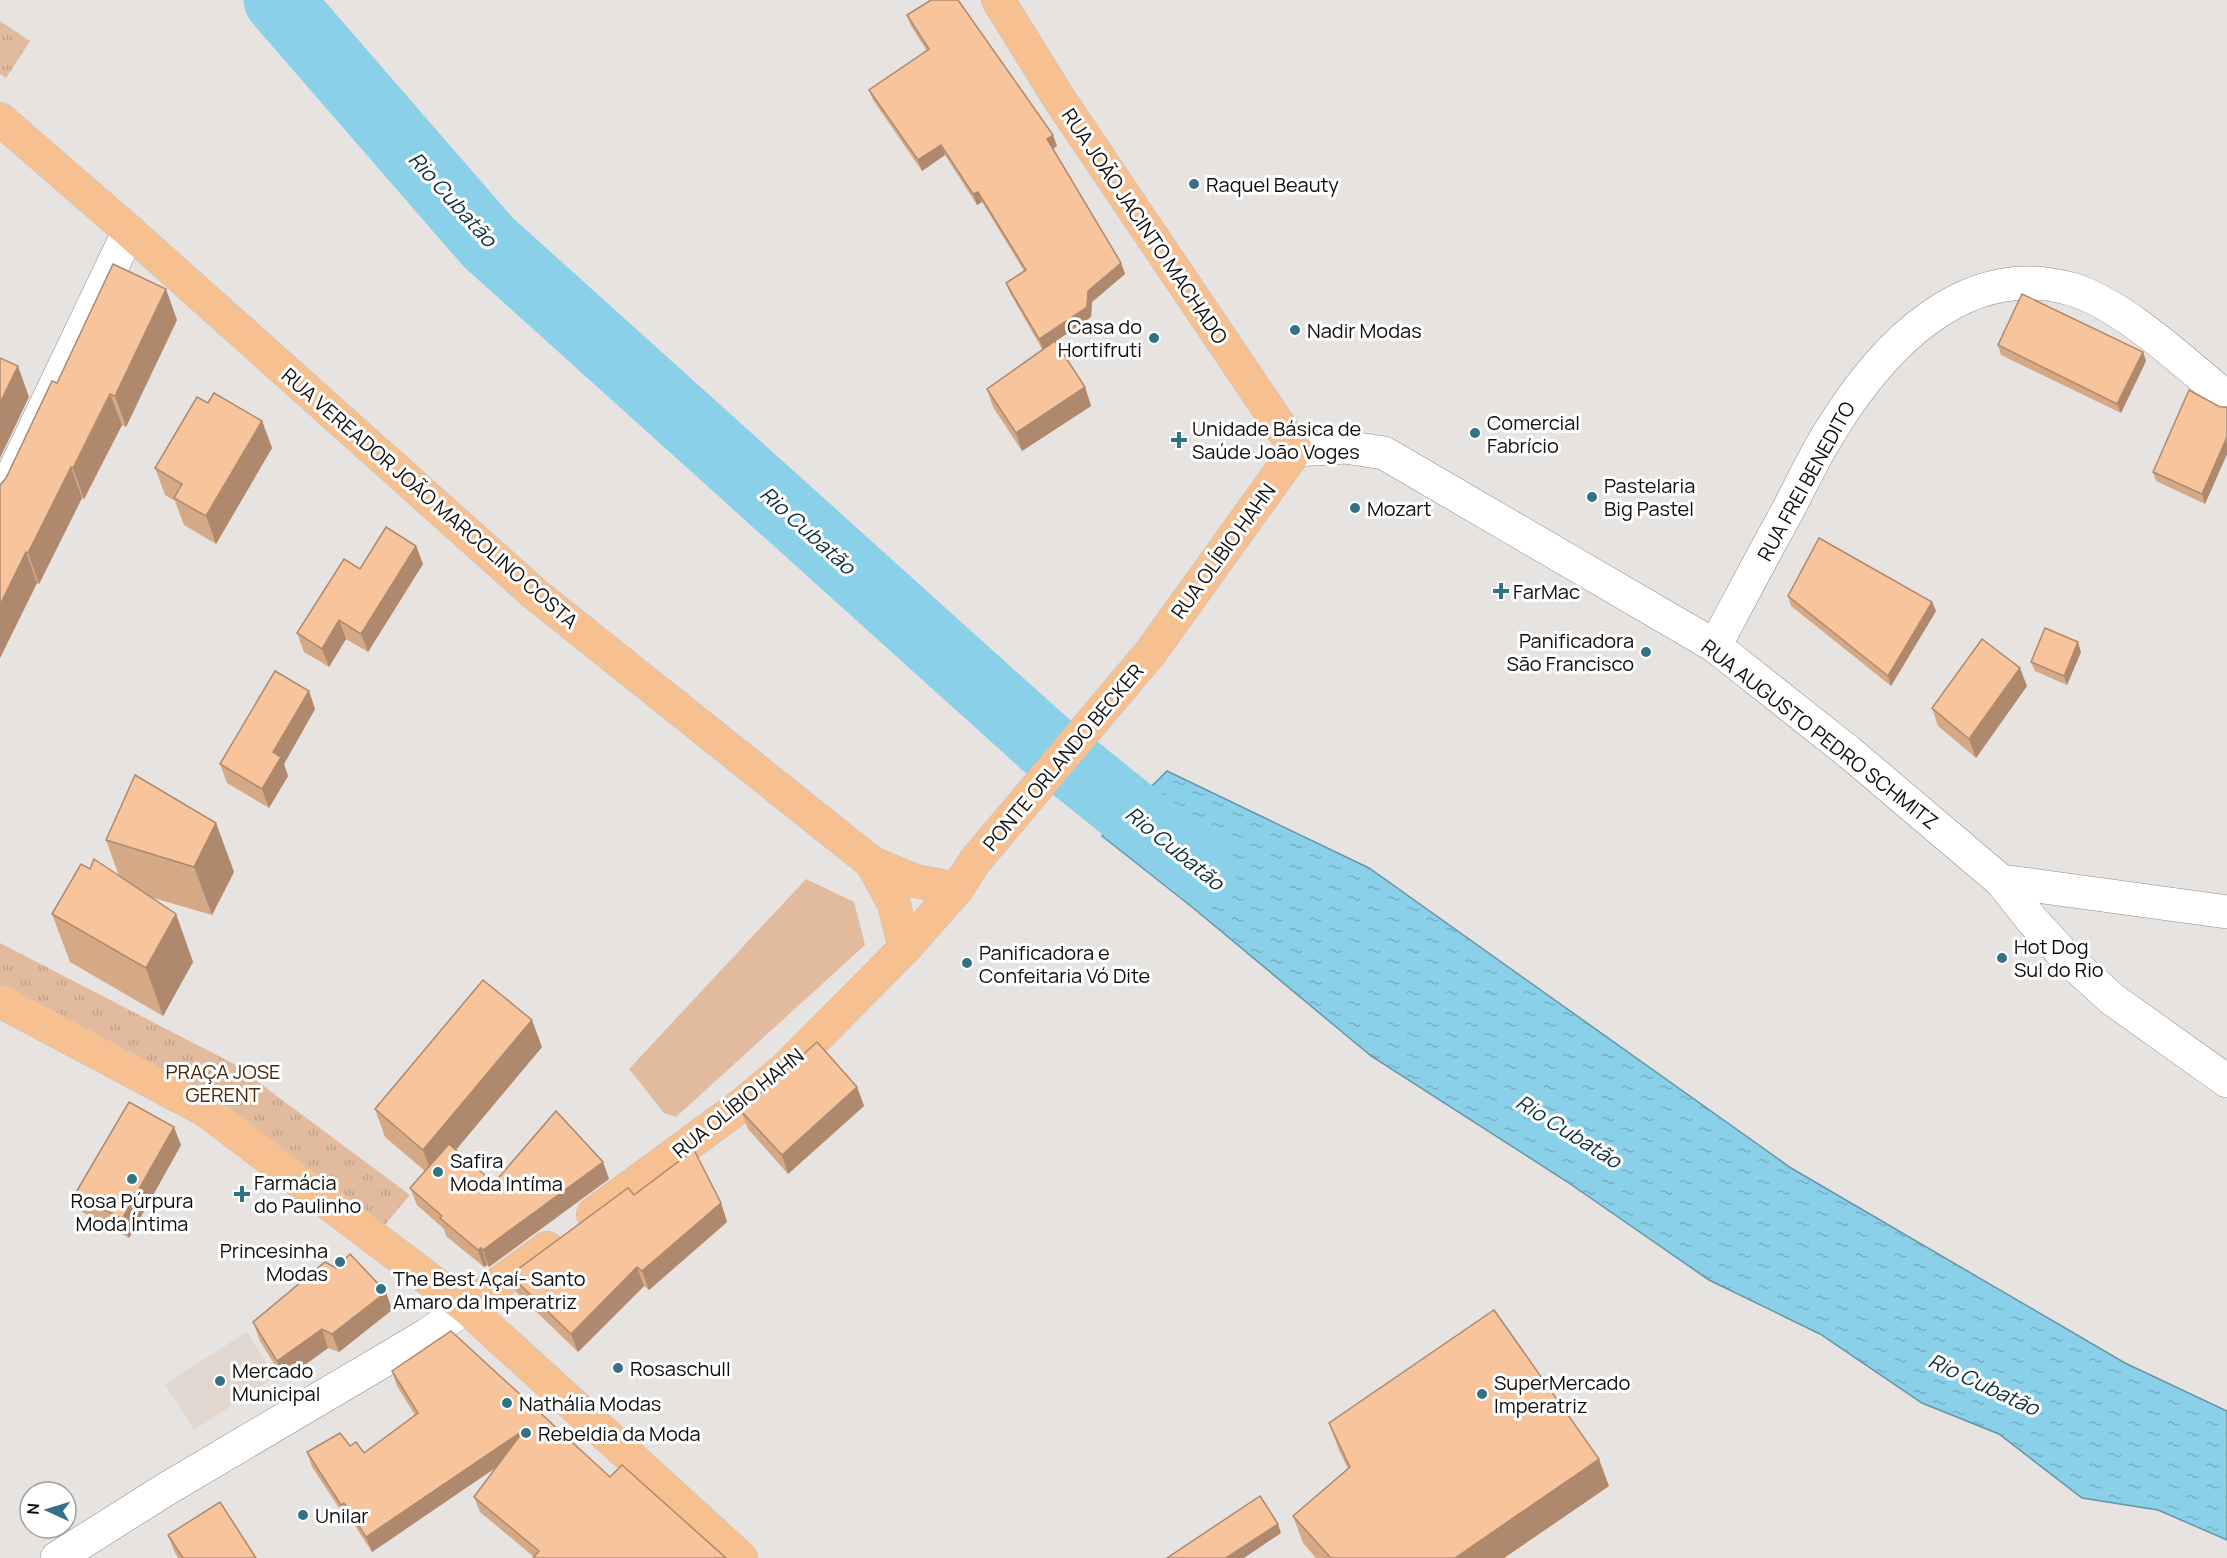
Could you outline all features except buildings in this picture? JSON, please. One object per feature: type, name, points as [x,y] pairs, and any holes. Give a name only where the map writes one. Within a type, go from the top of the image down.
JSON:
[{"type":"main road","name":"RUA JOÃO JACINTO MACHADO","points":[[998,0],[1067,109],[1296,450]]},
{"type":"main road","name":"RUA VEREADOR JOÃO MARCOLINO COSTA","points":[[0,119],[129,231],[535,594],[872,863],[915,880],[957,889]]},
{"type":"main road","name":"RUA OLÍBIO HAHN","points":[[1151,652],[1296,450]]},
{"type":"main road","name":"PONTE ORLANDO BECKER","points":[[975,861],[1151,652]]},
{"type":"main road","name":"RUA OLÍBIO HAHN","points":[[466,1307],[739,1107],[784,1070],[905,948],[957,889],[975,861]]},
{"type":"main road","name":"RUA VEREADOR JOÃO MARCOLINO COSTA","points":[[872,863],[894,904],[905,948]]},
{"type":"main road","points":[[0,1002],[205,1110],[466,1307],[741,1558]]},
{"type":"street","points":[[0,501],[129,231]]},
{"type":"street","name":"RUA FREI BENEDITO","points":[[1715,646],[1830,431],[1855,393],[1888,354],[1917,328],[1943,307],[1967,294],[1987,287],[2012,284],[2054,285],[2073,289],[2136,324],[2227,398]]},
{"type":"street","name":"RUA AUGUSTO PEDRO SCHMITZ","points":[[1296,450],[1346,447],[1384,453],[1715,646],[1850,753],[2001,881],[2065,956],[2112,999],[2227,1081]]},
{"type":"street","points":[[2001,881],[2227,912]]},
{"type":"street","points":[[57,1558],[168,1488],[427,1335],[466,1307]]},
{"type":"shaded area","name":"Mercado Municipal","points":[[247,1332],[275,1377],[194,1430],[165,1384]]},
{"type":"green space","points":[[0,21],[30,41],[6,78],[0,74]]},
{"type":"green space","points":[[806,879],[854,902],[865,945],[676,1117],[664,1113],[629,1069]]},
{"type":"green space","name":"PRAÇA JOSE GERENT","points":[[0,943],[234,1064],[410,1195],[383,1227],[0,989]]},
{"type":"water","points":[[1167,771],[1369,868],[1791,1168],[2125,1363],[2227,1411],[2227,1540],[2158,1510],[2082,1498],[1999,1434],[1922,1403],[1820,1334],[1709,1280],[1566,1181],[1371,1056],[1192,907],[1102,836]]},
{"type":"waterway","name":"Rio Cubatão","points":[[278,0],[488,242],[1044,743],[1202,870]]},
{"type":"place","name":"Raquel Beauty","points":[[1194,184]]},
{"type":"place","name":"Nadir Modas","points":[[1295,330]]},
{"type":"place","name":"Casa do Hortifruti","points":[[1154,338]]},
{"type":"place","name":"Comercial Fabrício","points":[[1475,433]]},
{"type":"place","name":"Unidade Básica de Saúde João Voges","points":[[1179,440]]},
{"type":"place","name":"Pastelaria Big Pastel","points":[[1592,497]]},
{"type":"place","name":"Mozart","points":[[1355,508]]},
{"type":"place","name":"FarMac","points":[[1501,591]]},
{"type":"place","name":"Panificadora São Francisco","points":[[1646,652]]},
{"type":"place","name":"Hot Dog Sul do Rio","points":[[2002,958]]},
{"type":"place","name":"Panificadora e Confeitaria Vó Dite","points":[[967,963]]},
{"type":"place","name":"Safira Moda Intíma","points":[[438,1172]]},
{"type":"place","name":"Rosa Púrpura Moda Íntima","points":[[132,1179]]},
{"type":"place","name":"Farmácia do Paulinho","points":[[242,1194]]},
{"type":"place","name":"Princesinha Modas","points":[[340,1262]]},
{"type":"place","name":"The Best Açaí- Santo Amaro da Imperatriz","points":[[381,1289]]},
{"type":"place","name":"Rosaschull","points":[[618,1368]]},
{"type":"place","name":"Mercado Municipal","points":[[220,1381]]},
{"type":"place","name":"SuperMercado Imperatriz","points":[[1482,1394]]},
{"type":"place","name":"Nathália Modas","points":[[507,1403]]},
{"type":"place","name":"Rebeldia da Moda","points":[[526,1433]]},
{"type":"place","name":"Unilar","points":[[303,1515]]}]
